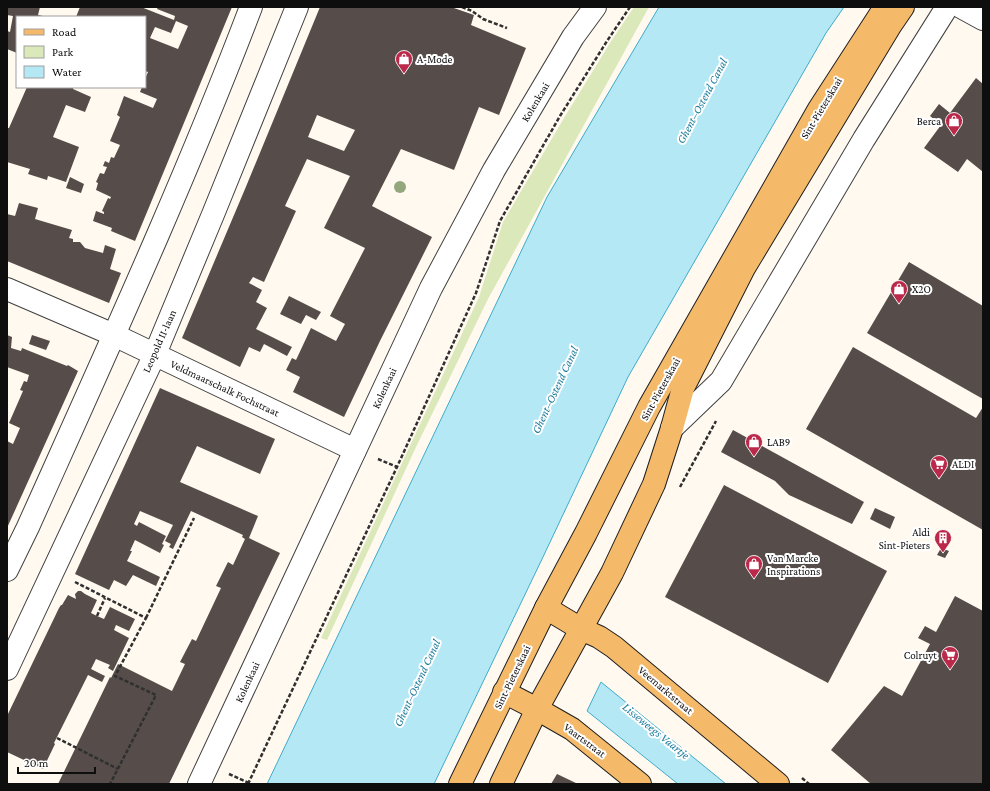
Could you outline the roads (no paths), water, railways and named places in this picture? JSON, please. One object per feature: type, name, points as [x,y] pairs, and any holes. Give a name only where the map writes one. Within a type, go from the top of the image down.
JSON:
[{"type":"main road","name":"Sint-Pieterskaai","points":[[460,784],[546,608],[586,533],[649,407],[819,109],[885,7]]},
{"type":"main road","name":"Sint-Pieterskaai","points":[[501,784],[538,709],[612,573],[654,484],[683,388],[744,268],[890,26],[903,7]]},
{"type":"main road","name":"Veemarktstraat","points":[[546,608],[582,629],[600,637],[614,647],[778,784]]},
{"type":"main road","name":"Vaartstraat","points":[[504,692],[538,709],[572,729],[640,784]]},
{"type":"street","points":[[7,570],[28,527],[114,335],[179,186],[251,7]]},
{"type":"street","name":"Leopold II-laan","points":[[7,669],[155,354],[214,212],[296,7]]},
{"type":"street","name":"Kolenkaai","points":[[199,784],[431,288],[494,170],[573,37],[595,7]]},
{"type":"street","name":"Sint-Pieterskaai","points":[[672,428],[721,381],[864,139],[947,7]]},
{"type":"street","points":[[960,7],[983,18]]},
{"type":"street","name":"Veldmaarschalk Fochstraat","points":[[7,289],[114,335],[355,450]]},
{"type":"water","name":"Ghent–Ostend Canal","points":[[659,7],[844,7],[826,33],[628,377],[434,784],[267,784],[547,197]]},
{"type":"water","name":"Lisseweegs Vaartje","points":[[601,682],[726,784],[678,784],[587,711]]},
{"type":"place","name":"A-Mode","points":[[404,74]]},
{"type":"place","name":"Berca","points":[[954,136]]},
{"type":"place","name":"X2O","points":[[899,304]]},
{"type":"place","name":"LAB9","points":[[754,457]]},
{"type":"place","name":"ALDI","points":[[939,479]]},
{"type":"place","name":"Aldi Sint-Pieters","points":[[943,553]]},
{"type":"place","name":"Van Marcke Inspirations","points":[[754,579]]},
{"type":"place","name":"Colruyt","points":[[950,670]]}]
